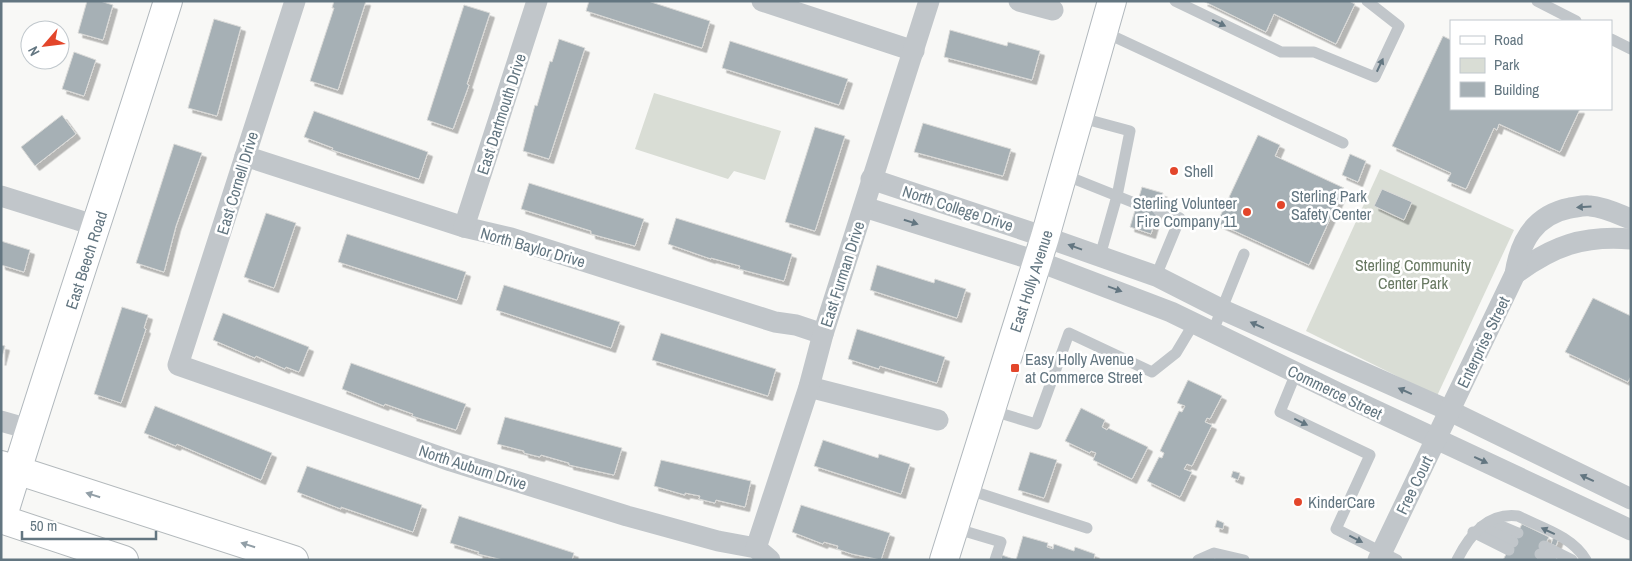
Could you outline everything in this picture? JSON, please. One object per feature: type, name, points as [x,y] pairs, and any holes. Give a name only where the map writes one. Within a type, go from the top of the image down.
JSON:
[{"type":"street","name":"East Beech Road","points":[[2,520],[9,467],[29,429],[97,226],[168,1]]},
{"type":"street","name":"East Cornell Drive","points":[[178,365],[295,1]]},
{"type":"street","name":"East Dartmouth Drive","points":[[464,226],[537,1]]},
{"type":"street","points":[[762,1],[914,51]]},
{"type":"street","name":"East Furman Drive","points":[[763,554],[823,334],[929,1]]},
{"type":"street","points":[[1018,1],[1052,10]]},
{"type":"street","name":"East Holly Avenue","points":[[944,560],[1041,249],[1112,1]]},
{"type":"street","name":"North Baylor Drive","points":[[245,156],[464,226],[511,238],[776,322],[796,325],[823,334]]},
{"type":"street","name":"North College Drive","points":[[872,179],[1041,249]]},
{"type":"street","points":[[1,196],[97,226]]},
{"type":"street","name":"Enterprise Street","points":[[1450,410],[1515,274],[1518,255],[1527,235],[1538,222],[1551,214],[1565,209],[1588,206],[1631,219]]},
{"type":"street","name":"North College Drive","points":[[864,207],[1041,249]]},
{"type":"street","name":"Enterprise Street","points":[[1515,274],[1540,256],[1570,244],[1597,238],[1631,239]]},
{"type":"street","name":"Commerce Street","points":[[1041,249],[1100,256],[1156,276],[1223,310],[1450,410],[1631,499]]},
{"type":"street","name":"Commerce Street","points":[[1041,249],[1123,292],[1203,327],[1437,440],[1631,530]]},
{"type":"street","name":"North Auburn Drive","points":[[178,365],[470,467],[627,516],[763,554]]},
{"type":"street","points":[[809,387],[938,420]]},
{"type":"street","name":"Free Court","points":[[1386,557],[1450,410]]},
{"type":"street","points":[[1,421],[29,429]]},
{"type":"street","points":[[9,467],[294,560]]},
{"type":"street","points":[[2,520],[124,560]]},
{"type":"lane","points":[[1176,1],[1281,52],[1314,52],[1375,77],[1399,26],[1367,1]]},
{"type":"lane","points":[[1537,1],[1574,20]]},
{"type":"lane","points":[[1104,32],[1344,142]]},
{"type":"lane","points":[[1612,40],[1631,49]]},
{"type":"lane","points":[[1078,117],[1130,130],[1117,196],[1100,256]]},
{"type":"lane","points":[[1062,174],[1137,204]]},
{"type":"lane","points":[[1156,276],[1180,218],[1158,210]]},
{"type":"lane","points":[[990,410],[1036,424],[1070,334],[1152,372],[1223,310],[1244,254]]},
{"type":"lane","points":[[1296,373],[1280,412],[1370,455],[1336,529],[1386,557]]},
{"type":"lane","points":[[966,489],[1087,528]]},
{"type":"lane","points":[[1457,560],[1482,527],[1501,517],[1518,516],[1579,548],[1586,560]]},
{"type":"lane","points":[[1482,527],[1514,542]]},
{"type":"lane","points":[[954,528],[1001,542],[995,560]]},
{"type":"lane","points":[[1552,560],[1542,550],[1572,560]]},
{"type":"lane","points":[[1198,560],[1214,553],[1244,560]]},
{"type":"green space","points":[[654,93],[781,131],[765,180],[734,171],[728,179],[635,149]]},
{"type":"green space","name":"Sterling Community Center Park","points":[[1380,169],[1514,230],[1437,396],[1306,331]]},
{"type":"building","points":[[87,1],[100,1],[113,5],[103,40],[78,33]]},
{"type":"building","points":[[334,1],[366,1],[338,90],[310,81],[334,8],[332,8]]},
{"type":"building","points":[[589,1],[648,1],[710,21],[702,48],[586,11]]},
{"type":"building","points":[[1203,1],[1349,1],[1355,4],[1336,44],[1274,14],[1266,32]]},
{"type":"building","points":[[464,5],[490,13],[467,84],[469,85],[453,129],[427,120]]},
{"type":"building","points":[[214,19],[241,27],[217,116],[188,108]]},
{"type":"building","points":[[950,30],[1007,46],[1008,42],[1040,51],[1032,80],[944,57]]},
{"type":"building","points":[[1443,36],[1450,40],[1450,110],[1580,110],[1560,152],[1499,124],[1497,130],[1494,128],[1466,189],[1447,181],[1451,173],[1392,146]]},
{"type":"building","points":[[559,39],[585,48],[549,159],[523,151],[535,105],[537,106],[550,61],[552,62]]},
{"type":"building","points":[[730,41],[848,79],[839,105],[722,68]]},
{"type":"building","points":[[74,52],[96,60],[84,96],[62,89],[68,70],[70,70]]},
{"type":"building","points":[[314,111],[428,152],[419,179],[332,150],[333,148],[304,137]]},
{"type":"building","points":[[62,115],[76,134],[35,166],[21,147]]},
{"type":"building","points":[[923,123],[1011,149],[1003,176],[914,152]]},
{"type":"building","points":[[815,127],[845,136],[815,231],[785,222]]},
{"type":"building","name":"Sterling Park Safety Center","points":[[1258,135],[1280,145],[1275,156],[1344,188],[1309,265],[1217,223]]},
{"type":"building","points":[[174,144],[202,153],[176,226],[164,272],[136,263]]},
{"type":"building","points":[[1350,154],[1366,161],[1358,182],[1342,175]]},
{"type":"building","points":[[529,183],[644,219],[635,246],[591,234],[591,231],[521,209]]},
{"type":"building","points":[[1142,187],[1163,193],[1151,234],[1130,227]]},
{"type":"building","points":[[1382,189],[1412,202],[1404,220],[1374,206]]},
{"type":"building","points":[[266,213],[296,223],[274,288],[244,277]]},
{"type":"building","points":[[676,218],[792,254],[784,281],[739,269],[740,266],[711,259],[668,244]]},
{"type":"building","points":[[347,234],[466,272],[457,300],[338,262]]},
{"type":"building","points":[[1,241],[30,250],[24,272],[1,265]]},
{"type":"building","points":[[877,265],[934,283],[935,279],[966,289],[957,318],[870,290]]},
{"type":"building","points":[[504,285],[620,322],[611,348],[496,310]]},
{"type":"building","points":[[1593,298],[1631,316],[1631,376],[1628,382],[1565,352]]},
{"type":"building","points":[[122,307],[148,315],[144,328],[146,329],[121,403],[94,394]]},
{"type":"building","points":[[223,313],[309,347],[299,372],[286,367],[285,369],[256,356],[255,358],[213,340]]},
{"type":"building","points":[[857,329],[945,357],[937,383],[880,366],[879,369],[848,359]]},
{"type":"building","points":[[661,333],[776,369],[768,396],[652,360]]},
{"type":"building","points":[[1,345],[5,346],[1,361]]},
{"type":"building","points":[[351,363],[466,404],[456,430],[412,416],[413,414],[385,404],[384,406],[342,389]]},
{"type":"building","points":[[1188,380],[1222,396],[1210,419],[1207,418],[1205,422],[1212,425],[1192,466],[1187,464],[1184,469],[1192,472],[1180,497],[1147,481],[1159,457],[1162,458],[1164,453],[1160,451],[1179,411],[1182,412],[1185,406],[1177,403]]},
{"type":"building","points":[[155,406],[272,453],[261,480],[177,444],[176,446],[144,433]]},
{"type":"building","points":[[1081,408],[1105,420],[1102,427],[1107,430],[1108,428],[1148,447],[1132,479],[1093,460],[1096,453],[1091,451],[1090,453],[1065,441]]},
{"type":"building","points":[[505,417],[622,448],[614,475],[569,465],[569,463],[541,455],[540,457],[524,453],[524,451],[497,444]]},
{"type":"building","points":[[823,440],[878,458],[879,454],[910,464],[901,494],[814,466]]},
{"type":"building","points":[[1030,452],[1057,460],[1044,498],[1018,490]]},
{"type":"building","points":[[661,460],[751,481],[745,507],[716,500],[715,503],[699,499],[700,496],[685,493],[685,495],[654,486]]},
{"type":"building","points":[[307,466],[422,505],[413,532],[341,507],[341,509],[297,492]]},
{"type":"building","points":[[1233,471],[1240,473],[1238,480],[1231,477]]},
{"type":"building","points":[[801,505],[890,533],[881,560],[852,554],[837,549],[838,546],[824,542],[823,544],[792,532]]},
{"type":"building","points":[[459,516],[574,553],[572,560],[503,560],[478,554],[479,552],[450,543]]},
{"type":"building","points":[[1217,520],[1224,523],[1223,529],[1215,527]]},
{"type":"building","points":[[1522,524],[1549,537],[1537,560],[1503,560]]},
{"type":"building","points":[[1023,536],[1048,543],[1047,547],[1053,549],[1054,544],[1074,551],[1075,547],[1095,554],[1094,559],[1097,560],[1016,560]]},
{"type":"building","points":[[1554,536],[1559,538],[1556,546],[1551,544]]},
{"type":"building","points":[[1002,555],[1016,560],[1001,560]]},
{"type":"place","name":"Shell","points":[[1174,171]]},
{"type":"place","name":"Sterling Park Safety Center","points":[[1281,205]]},
{"type":"place","name":"Sterling Volunteer Fire Company 11","points":[[1247,212]]},
{"type":"place","name":"Easy Holly Avenue at Commerce Street","points":[[1015,368]]},
{"type":"place","name":"KinderCare","points":[[1298,502]]}]
